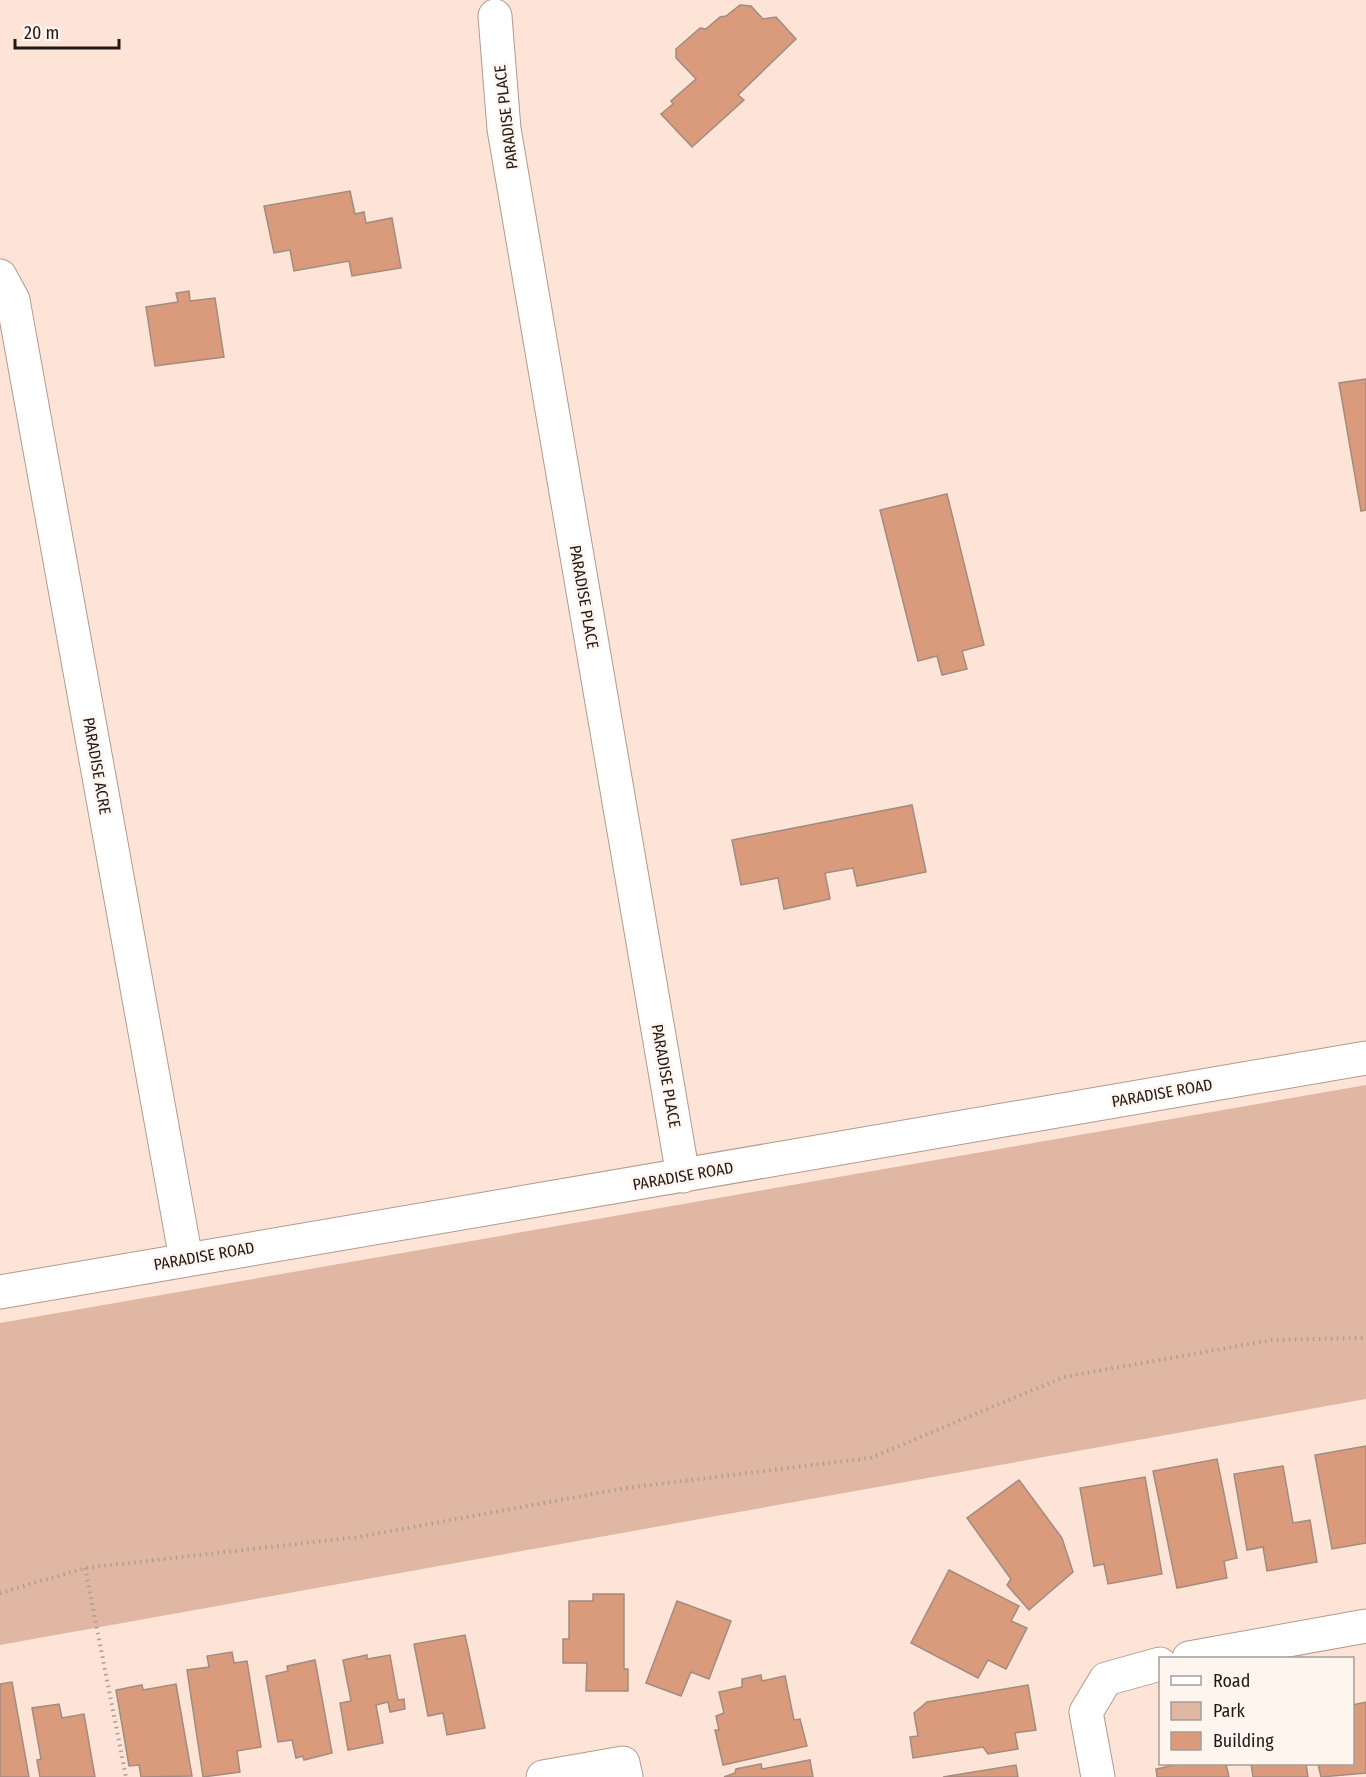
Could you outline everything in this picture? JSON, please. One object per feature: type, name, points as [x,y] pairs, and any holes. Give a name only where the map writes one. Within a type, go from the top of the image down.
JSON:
[{"type":"street","name":"PARADISE PLACE","points":[[495,16],[504,129],[683,1176]]},
{"type":"street","name":"PARADISE ACRE","points":[[0,276],[13,300],[186,1259]]},
{"type":"street","name":"PARADISE ROAD","points":[[0,1293],[186,1259],[1366,1058]]},
{"type":"street","points":[[1200,1657],[1366,1626]]},
{"type":"street","points":[[1098,1777],[1086,1712],[1106,1679],[1159,1665]]},
{"type":"street","points":[[543,1777],[623,1763],[626,1777]]},
{"type":"path","points":[[0,1593],[85,1568],[358,1538],[626,1488],[870,1458],[1064,1377],[1272,1341],[1366,1338]]},
{"type":"path","points":[[85,1568],[126,1777]]},
{"type":"green space","points":[[1366,1085],[1366,1399],[0,1645],[0,1323]]},
{"type":"building","points":[[740,5],[751,6],[763,19],[776,17],[796,39],[738,95],[744,100],[692,147],[661,114],[673,104],[671,101],[696,79],[676,58],[676,49],[700,28],[706,29]]},
{"type":"building","points":[[350,191],[355,214],[364,212],[366,223],[392,218],[401,268],[352,276],[349,261],[294,271],[290,250],[274,253],[264,206]]},
{"type":"building","points":[[189,291],[190,301],[215,298],[224,357],[155,366],[146,307],[178,302],[176,293]]},
{"type":"building","points":[[1366,379],[1366,510],[1361,511],[1339,383]]},
{"type":"building","points":[[947,494],[984,645],[962,651],[967,669],[942,675],[937,656],[918,661],[880,510]]},
{"type":"building","points":[[912,805],[926,872],[857,886],[853,868],[825,873],[830,899],[784,909],[778,878],[741,885],[732,840]]},
{"type":"building","points":[[1366,1446],[1366,1543],[1332,1549],[1315,1455]]},
{"type":"building","points":[[1217,1459],[1237,1558],[1224,1561],[1227,1578],[1177,1588],[1153,1471]]},
{"type":"building","points":[[1283,1466],[1293,1523],[1310,1520],[1317,1562],[1267,1571],[1263,1547],[1247,1550],[1234,1474]]},
{"type":"building","points":[[1145,1477],[1162,1574],[1108,1584],[1104,1564],[1094,1566],[1080,1488]]},
{"type":"building","points":[[1019,1480],[1062,1538],[1073,1572],[1029,1610],[1007,1585],[1011,1579],[967,1518]]},
{"type":"building","points":[[949,1570],[1019,1606],[1011,1621],[1027,1628],[1006,1669],[988,1660],[978,1678],[911,1643]]},
{"type":"building","points":[[593,1594],[624,1594],[624,1669],[628,1669],[628,1691],[586,1691],[587,1663],[563,1663],[563,1639],[569,1639],[569,1601],[593,1601]]},
{"type":"building","points":[[677,1601],[731,1621],[709,1679],[691,1672],[681,1696],[646,1683]]},
{"type":"building","points":[[465,1635],[485,1728],[447,1735],[443,1713],[428,1716],[414,1644]]},
{"type":"building","points":[[232,1652],[234,1663],[247,1661],[261,1747],[237,1751],[240,1772],[203,1777],[187,1670],[209,1667],[207,1656]]},
{"type":"building","points":[[367,1655],[367,1659],[390,1655],[398,1700],[404,1699],[405,1709],[390,1712],[388,1702],[376,1705],[383,1743],[348,1750],[340,1703],[351,1701],[343,1660]]},
{"type":"building","points":[[315,1660],[332,1753],[304,1760],[303,1756],[296,1758],[292,1740],[278,1742],[266,1676],[288,1671],[287,1666]]},
{"type":"building","points":[[761,1675],[762,1681],[785,1676],[794,1720],[800,1719],[807,1746],[723,1765],[715,1730],[719,1730],[716,1716],[724,1713],[719,1692],[742,1687],[742,1679]]},
{"type":"building","points":[[12,1682],[29,1777],[0,1777],[0,1684]]},
{"type":"building","points":[[176,1684],[192,1776],[141,1777],[139,1765],[129,1766],[116,1690],[142,1685],[143,1690]]},
{"type":"building","points":[[1028,1685],[1036,1730],[1015,1733],[1018,1749],[988,1754],[983,1747],[913,1758],[910,1737],[918,1736],[914,1713],[927,1702]]},
{"type":"building","points":[[1366,1702],[1366,1773],[1321,1777],[1318,1765],[1354,1765],[1354,1705]]},
{"type":"building","points":[[59,1704],[62,1718],[84,1714],[95,1777],[40,1777],[37,1760],[41,1759],[32,1708]]},
{"type":"building","points":[[810,1760],[813,1777],[724,1777],[735,1773],[736,1769],[761,1764],[762,1769]]},
{"type":"building","points":[[1016,1765],[1018,1777],[943,1777]]},
{"type":"building","points":[[1226,1765],[1229,1777],[1157,1777],[1156,1769],[1170,1766]]},
{"type":"building","points":[[1251,1765],[1306,1765],[1308,1777],[1253,1777]]}]
